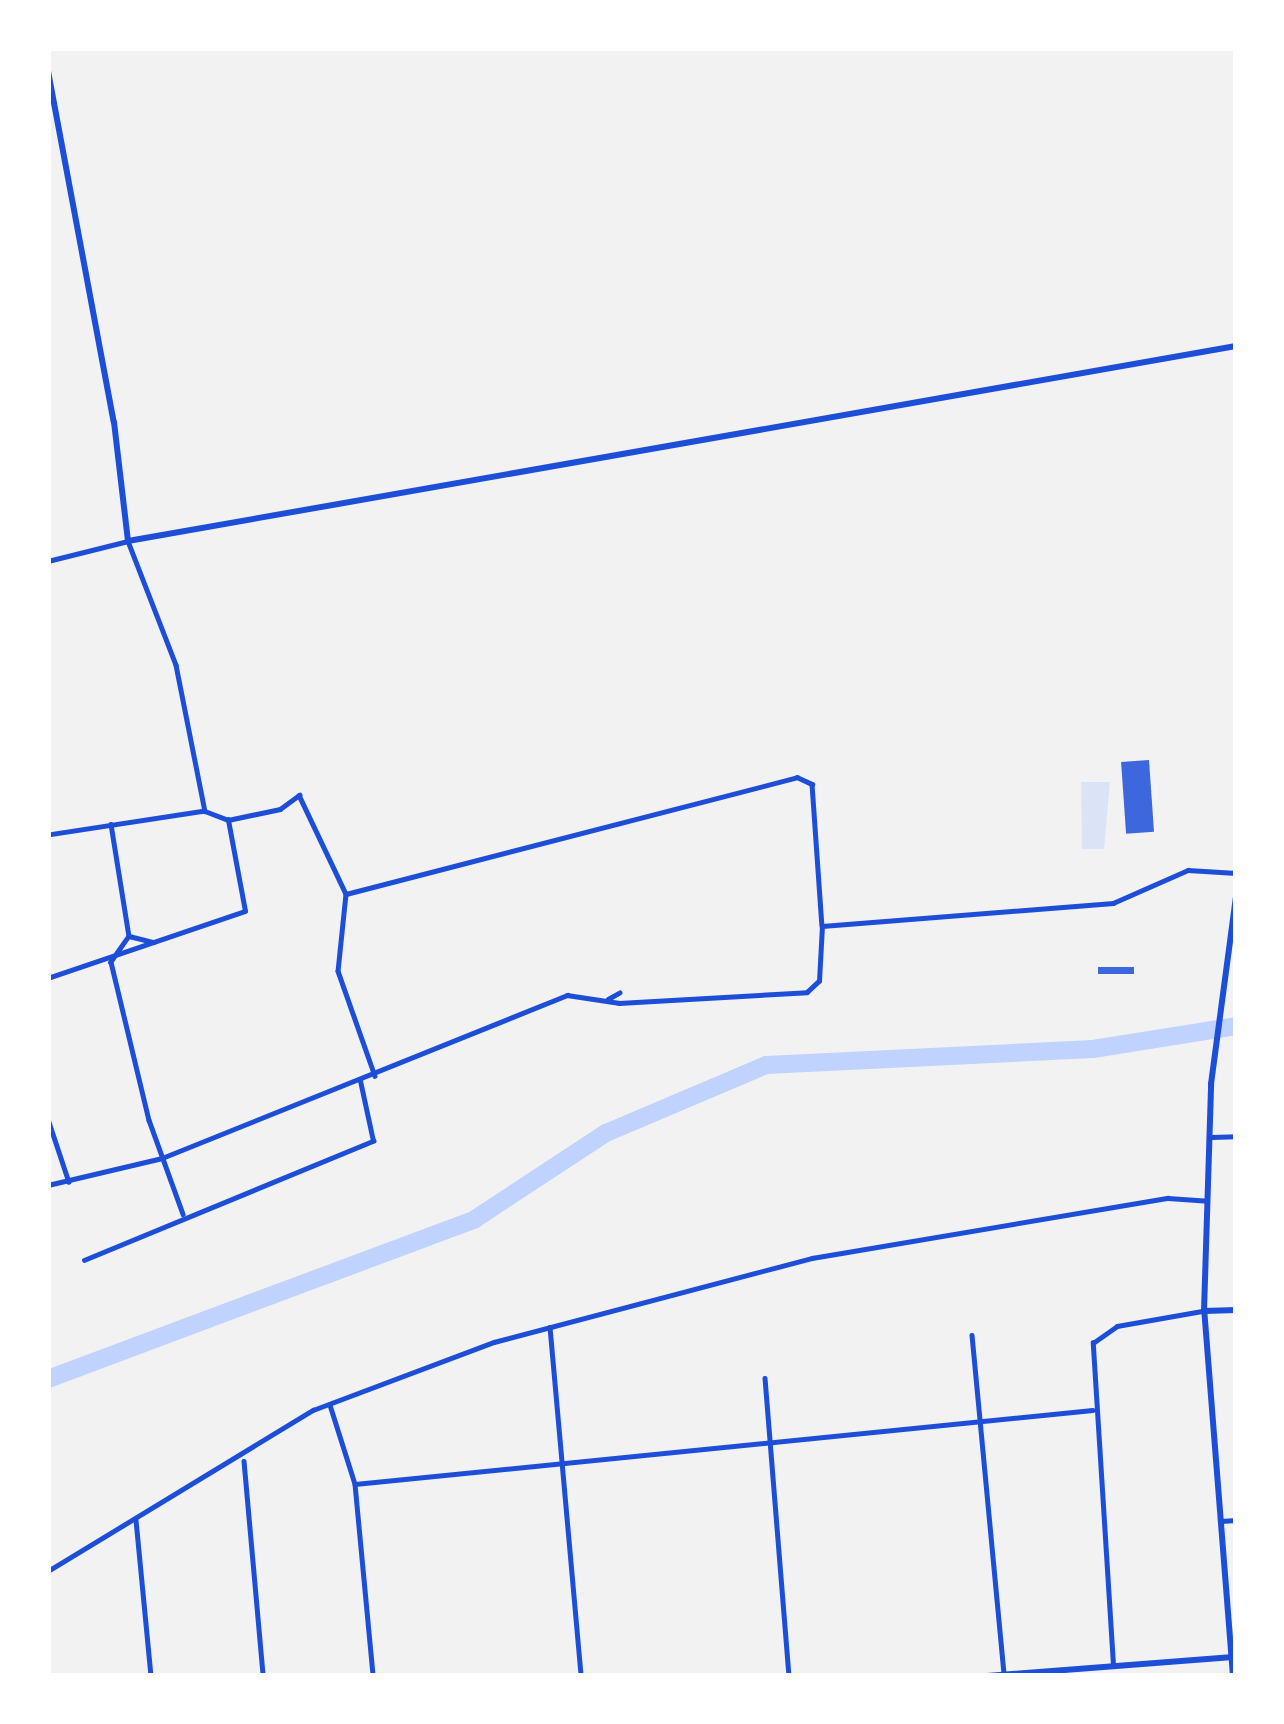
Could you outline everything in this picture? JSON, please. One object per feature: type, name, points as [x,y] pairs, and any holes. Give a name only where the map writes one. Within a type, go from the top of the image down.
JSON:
[{"type":"main road","points":[[48,71],[128,541],[1236,346]]},
{"type":"main road","points":[[1233,1676],[1204,1311],[1211,1084],[1236,896]]},
{"type":"main road","points":[[1204,1311],[1236,1310]]},
{"type":"main road","points":[[987,1676],[1234,1657]]},
{"type":"street","points":[[48,561],[128,541],[176,664],[205,812]]},
{"type":"street","points":[[48,1185],[162,1158],[375,1076],[556,999],[807,992],[819,981],[822,926],[812,784],[796,777],[346,894]]},
{"type":"street","points":[[48,835],[205,812],[228,820],[280,809],[299,795],[346,894],[338,971],[375,1076]]},
{"type":"street","points":[[48,978],[111,962],[249,905],[228,820]]},
{"type":"street","points":[[111,824],[129,936],[111,962],[162,1158],[183,1214]]},
{"type":"street","points":[[822,926],[1106,904],[1138,898],[1188,871],[1236,873]]},
{"type":"street","points":[[129,936],[158,943]]},
{"type":"street","points":[[608,999],[619,993]]},
{"type":"street","points":[[84,1260],[183,1214],[373,1141],[360,1081]]},
{"type":"street","points":[[48,1119],[69,1182]]},
{"type":"street","points":[[1208,1138],[1236,1136]]},
{"type":"street","points":[[48,1570],[243,1458],[329,1402],[550,1327],[812,1258],[1141,1203],[1207,1202]]},
{"type":"street","points":[[1112,1665],[1092,1410],[1094,1343],[1117,1326],[1204,1311]]},
{"type":"street","points":[[550,1327],[566,1462],[581,1676]]},
{"type":"street","points":[[972,1335],[1004,1675]]},
{"type":"street","points":[[765,1378],[775,1444],[789,1676]]},
{"type":"street","points":[[329,1402],[355,1484],[373,1676]]},
{"type":"street","points":[[355,1484],[1092,1410]]},
{"type":"street","points":[[243,1458],[263,1676]]},
{"type":"street","points":[[136,1520],[151,1676]]},
{"type":"street","points":[[1221,1521],[1236,1520]]},
{"type":"shaded area","points":[[1081,782],[1110,782],[1104,849],[1082,849]]},
{"type":"building","points":[[1149,760],[1154,832],[1126,834],[1121,762]]},
{"type":"building","points":[[1098,967],[1134,967],[1134,974],[1098,974]]},
{"type":"waterway","points":[[48,1379],[475,1219],[606,1133],[766,1065],[1093,1049],[1236,1026]]}]
